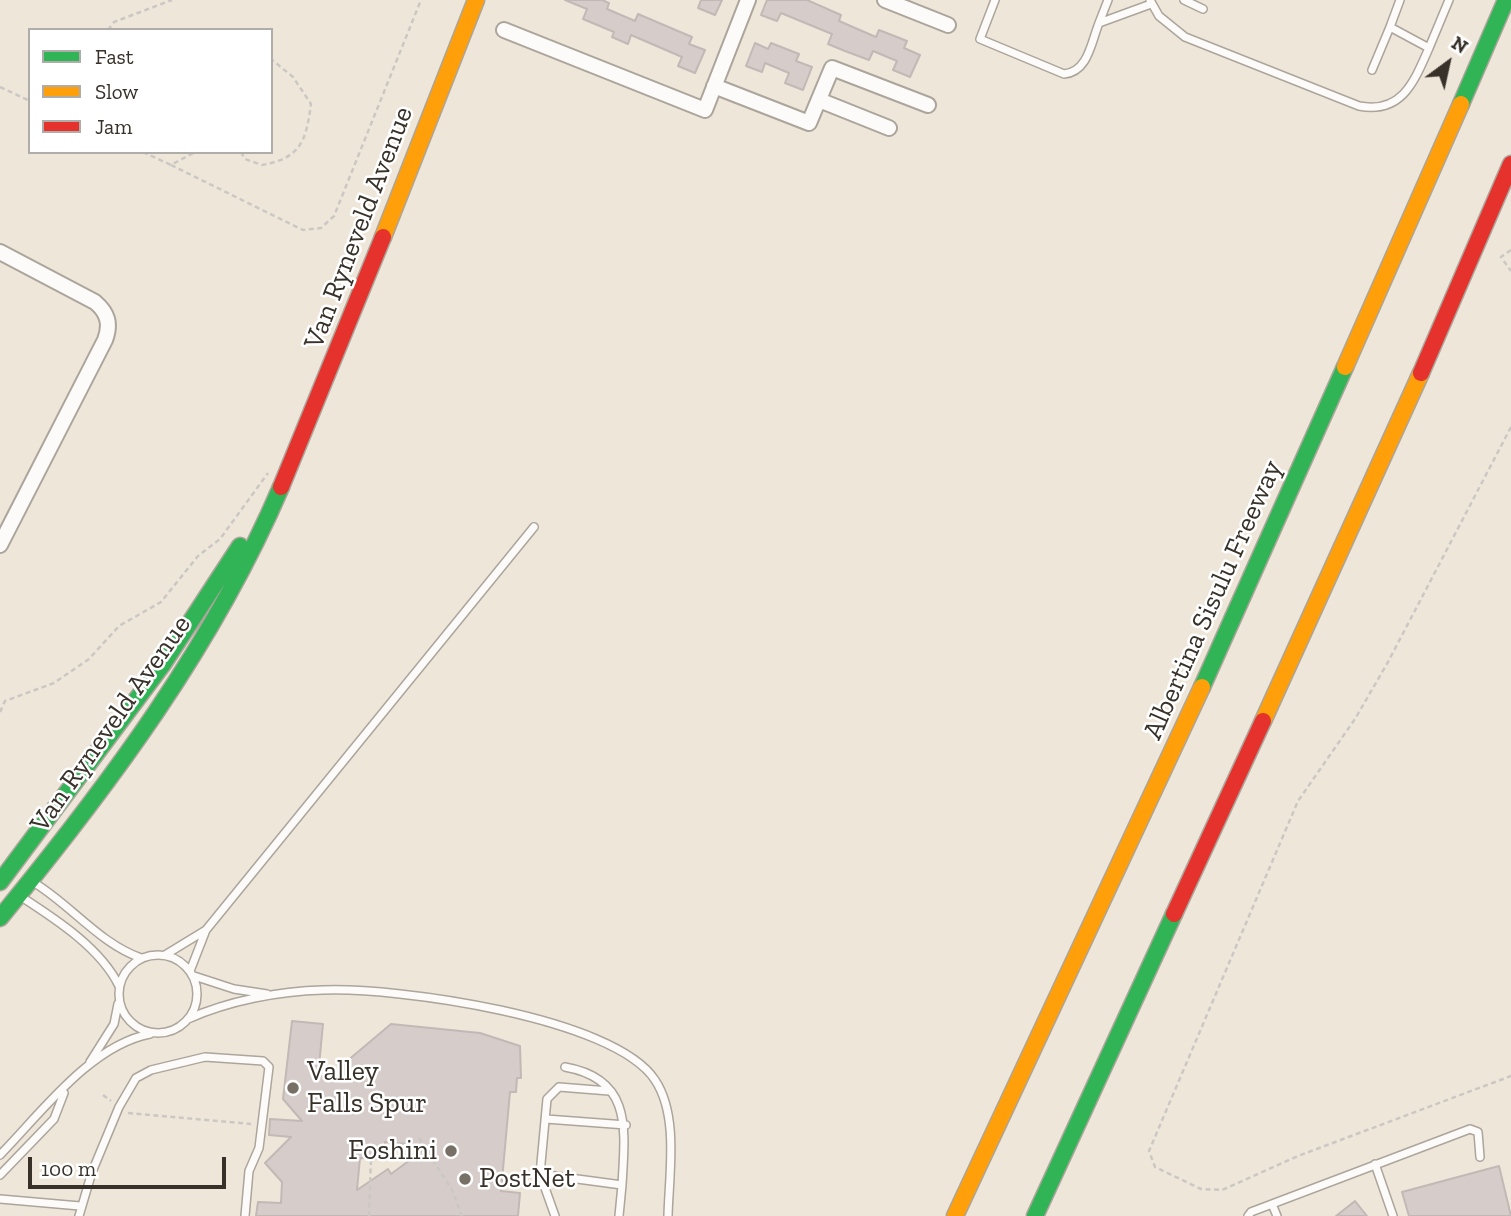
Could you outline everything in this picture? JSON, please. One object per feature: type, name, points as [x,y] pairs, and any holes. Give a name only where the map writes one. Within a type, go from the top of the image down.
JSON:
[{"type":"main road","name":"Van Ryneveld Avenue","points":[[0,918],[32,881],[169,696],[236,582],[327,379],[476,0]]},
{"type":"main road","name":"Albertina Sisulu Freeway","points":[[955,1216],[1083,950],[1320,429],[1506,0]]},
{"type":"main road","points":[[1035,1216],[1384,459],[1511,164]]},
{"type":"main road","name":"Van Ryneveld Avenue","points":[[0,883],[6,864],[205,604],[286,474]]},
{"type":"main road","points":[[1051,1216],[1248,775],[1282,680]]},
{"type":"main road","points":[[946,1216],[1006,1110]]},
{"type":"street","points":[[504,30],[705,110],[748,0]]},
{"type":"street","points":[[885,0],[948,25]]},
{"type":"street","points":[[714,86],[809,123],[832,68],[928,105]]},
{"type":"street","points":[[819,100],[889,128]]},
{"type":"street","points":[[0,251],[89,298],[104,311],[107,333],[0,544]]},
{"type":"street","points":[[6,864],[32,881]]},
{"type":"street","points":[[0,883],[20,896]]},
{"type":"lane","points":[[995,0],[980,39],[1064,74],[1074,73],[1083,65],[1108,0]]},
{"type":"lane","points":[[1184,0],[1203,9]]},
{"type":"lane","points":[[1372,70],[1400,0]]},
{"type":"lane","points":[[1099,23],[1151,2],[1170,27],[1185,37],[1359,106],[1376,109],[1387,107],[1411,86],[1449,0]]},
{"type":"lane","points":[[1390,27],[1429,48]]},
{"type":"lane","points":[[155,1033],[135,1026],[121,1009],[119,986],[131,965],[141,958],[165,955],[206,930],[534,527]]},
{"type":"lane","points":[[32,881],[51,893],[107,939],[141,958]]},
{"type":"lane","points":[[20,896],[89,948],[108,967],[119,986]]},
{"type":"lane","points":[[188,1019],[198,1000],[192,974],[206,930]]},
{"type":"lane","points":[[165,955],[177,959],[192,974],[234,989],[274,995]]},
{"type":"lane","points":[[88,1065],[121,1043],[155,1033],[174,1031],[188,1019],[214,1009],[274,995],[330,989],[501,1008],[620,1049],[648,1070],[665,1102],[668,1127],[668,1216]]},
{"type":"lane","points":[[0,1155],[88,1065],[114,1024],[119,998]]},
{"type":"lane","points":[[79,1216],[80,1206],[119,1107],[136,1078],[151,1070],[211,1057],[263,1060],[268,1064],[259,1148],[249,1171],[245,1216]]},
{"type":"lane","points":[[565,1067],[587,1071],[619,1100],[626,1125],[619,1216]]},
{"type":"lane","points":[[555,1216],[540,1174],[547,1100],[559,1087],[610,1091]]},
{"type":"lane","points":[[0,1175],[54,1119],[65,1089]]},
{"type":"lane","points":[[546,1119],[626,1125]]},
{"type":"lane","points":[[1248,1216],[1251,1212],[1473,1128],[1478,1132],[1480,1157]]},
{"type":"lane","points":[[1376,1164],[1393,1216]]},
{"type":"lane","points":[[540,1174],[622,1185]]},
{"type":"lane","points":[[2,1198],[80,1206]]},
{"type":"lane","points":[[1272,1204],[1277,1216]]},
{"type":"path","points":[[110,28],[114,22],[129,15],[172,0]]},
{"type":"path","points":[[147,154],[303,230],[321,228],[334,216],[421,0]]},
{"type":"path","points":[[242,154],[245,159],[261,165],[295,155],[303,145],[311,104],[293,77],[273,61]]},
{"type":"path","points":[[0,87],[28,100]]},
{"type":"path","points":[[171,165],[191,154]]},
{"type":"path","points":[[1511,250],[1501,257],[1511,271]]},
{"type":"path","points":[[1511,427],[1388,662],[1355,719],[1298,801],[1149,1151],[1154,1167],[1173,1178],[1201,1189],[1222,1189],[1298,1156],[1511,1076]]},
{"type":"path","points":[[0,712],[5,701],[54,683],[89,659],[119,626],[161,602],[198,556],[220,539],[268,472]]},
{"type":"path","points":[[103,1095],[126,1112],[262,1125]]},
{"type":"path","points":[[419,1138],[452,1189],[462,1216]]},
{"type":"path","points":[[369,1216],[371,1158]]},
{"type":"building","points":[[565,0],[602,0],[609,3],[607,9],[635,21],[638,14],[692,37],[689,44],[705,50],[695,73],[678,66],[682,57],[631,35],[628,44],[612,37],[614,32],[583,19],[587,9]]},
{"type":"building","points":[[701,0],[722,0],[715,15],[698,8]]},
{"type":"building","points":[[767,0],[807,0],[841,15],[839,21],[876,37],[879,30],[907,41],[904,48],[920,55],[910,77],[893,70],[897,61],[873,51],[869,60],[828,44],[832,34],[781,13],[777,21],[761,15]]},
{"type":"building","points":[[755,43],[768,49],[771,43],[799,54],[796,61],[812,67],[803,90],[785,83],[789,73],[765,63],[762,72],[746,66]]},
{"type":"building","points":[[292,1021],[323,1024],[318,1076],[339,1078],[340,1067],[391,1024],[480,1033],[520,1046],[521,1078],[517,1078],[516,1092],[510,1092],[501,1191],[520,1193],[518,1216],[256,1216],[258,1202],[281,1203],[282,1182],[265,1163],[291,1137],[269,1135],[270,1119],[302,1121],[283,1099]],"holes":[[[385,1142],[429,1146],[391,1174],[388,1169],[357,1190],[360,1158],[378,1159],[384,1153]]]},
{"type":"building","points":[[1499,1166],[1511,1216],[1409,1216],[1402,1192]]},
{"type":"building","points":[[1355,1201],[1367,1216],[1336,1216]]},
{"type":"traffic: fast","points":[[1461,104],[1506,0]]},
{"type":"traffic: fast","points":[[1202,687],[1345,367]]},
{"type":"traffic: fast","points":[[0,918],[80,817],[156,712],[224,603],[281,487]]},
{"type":"traffic: fast","points":[[0,882],[163,664],[240,546]]},
{"type":"traffic: fast","points":[[1035,1216],[1174,914]]},
{"type":"traffic: slow","points":[[383,237],[476,0]]},
{"type":"traffic: slow","points":[[1345,367],[1461,104]]},
{"type":"traffic: slow","points":[[1263,721],[1421,373]]},
{"type":"traffic: slow","points":[[955,1216],[1202,687]]},
{"type":"traffic: jam","points":[[1421,373],[1511,164]]},
{"type":"traffic: jam","points":[[281,487],[383,237]]},
{"type":"traffic: jam","points":[[1174,914],[1263,721]]},
{"type":"place","name":"Valley Falls Spur","points":[[293,1088]]},
{"type":"place","name":"Foshini","points":[[451,1151]]},
{"type":"place","name":"PostNet","points":[[465,1179]]}]
